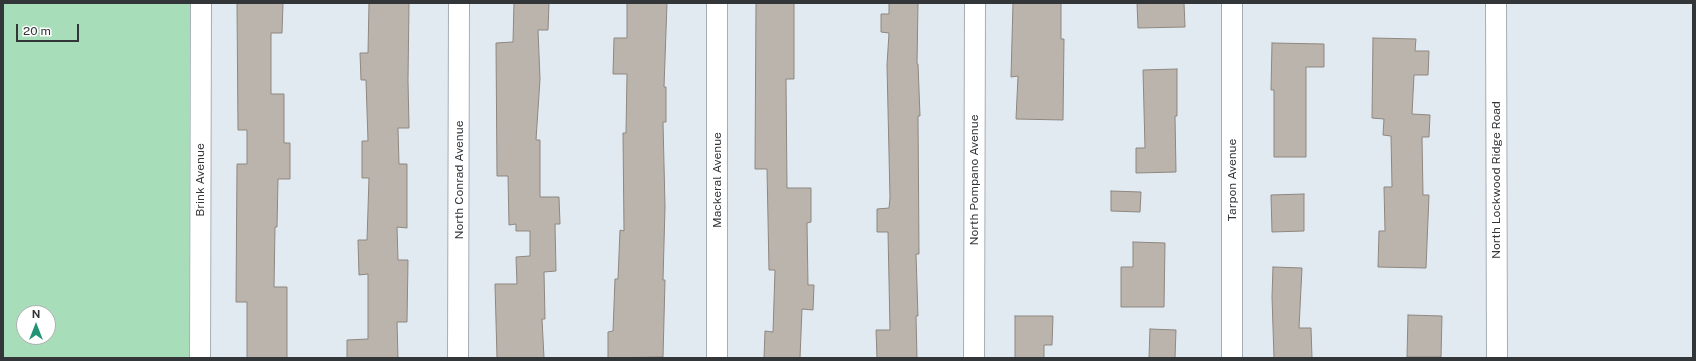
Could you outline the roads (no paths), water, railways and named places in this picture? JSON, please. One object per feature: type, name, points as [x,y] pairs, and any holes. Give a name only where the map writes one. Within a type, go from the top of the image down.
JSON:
[{"type":"street","name":"Brink Avenue","points":[[200,358],[201,3]]},
{"type":"street","name":"North Conrad Avenue","points":[[458,358],[459,3]]},
{"type":"street","name":"Mackeral Avenue","points":[[717,3],[717,358]]},
{"type":"street","name":"North Pompano Avenue","points":[[974,358],[975,3]]},
{"type":"street","name":"Tarpon Avenue","points":[[1232,3],[1232,358]]},
{"type":"street","name":"North Lockwood Ridge Road","points":[[1496,3],[1497,358]]}]
